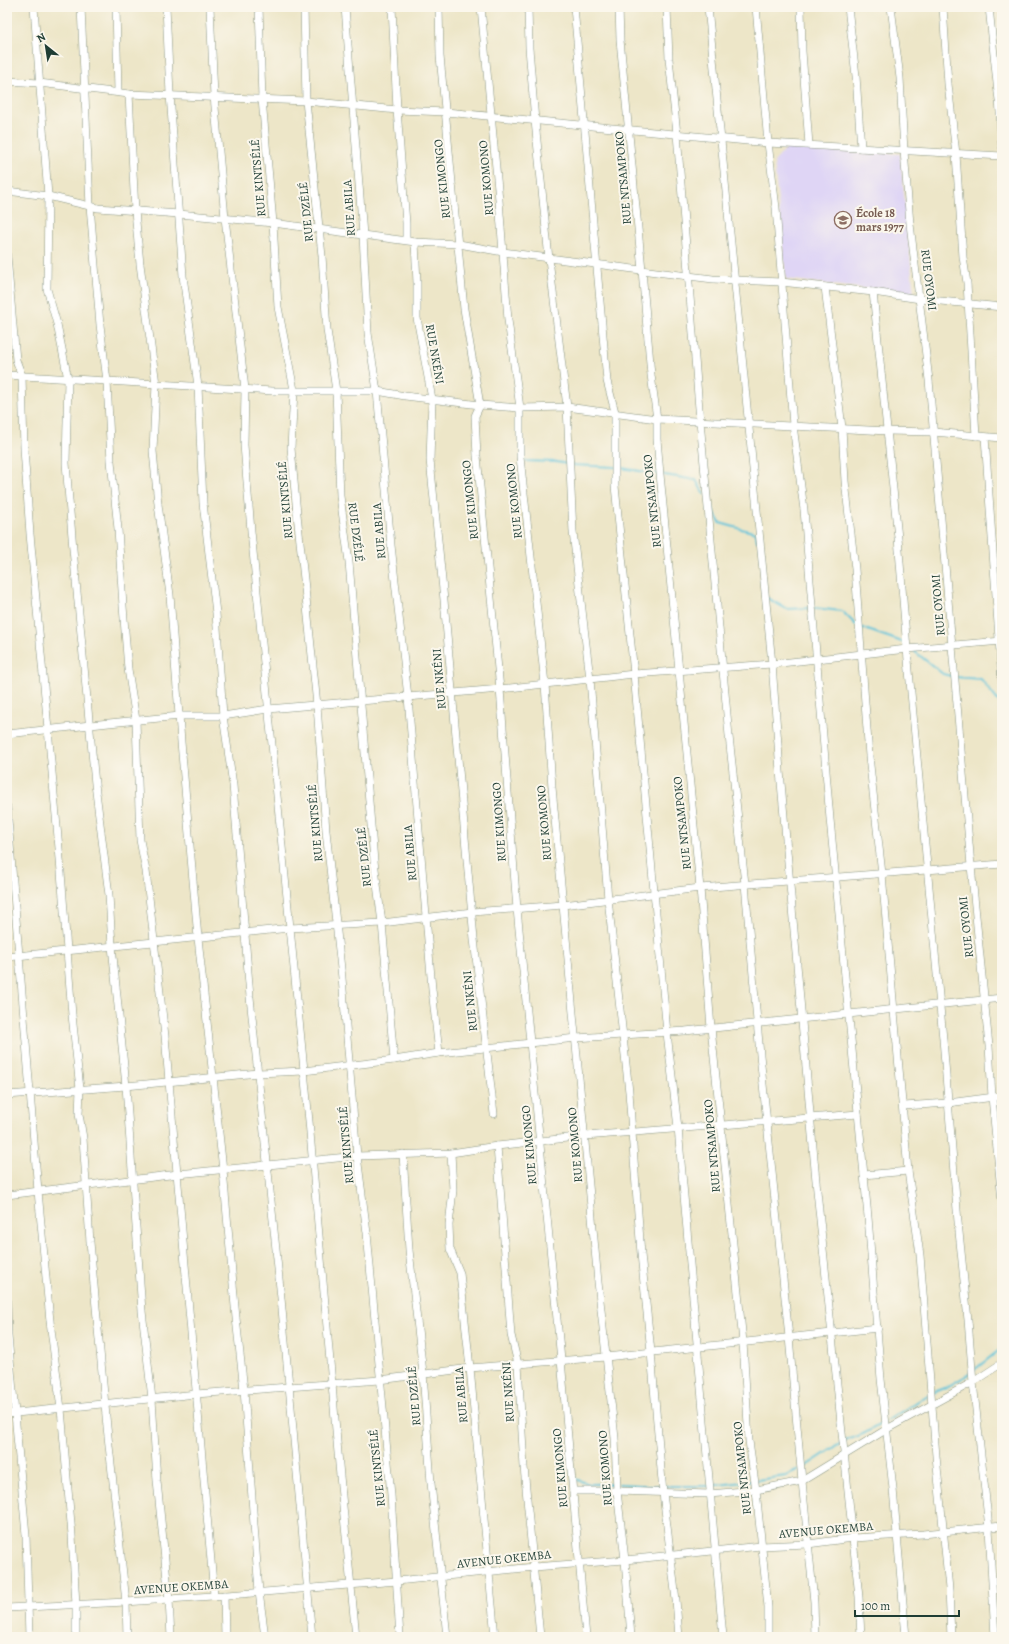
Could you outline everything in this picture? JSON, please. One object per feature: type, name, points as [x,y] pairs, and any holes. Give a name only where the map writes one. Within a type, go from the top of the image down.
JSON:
[{"type":"street","points":[[34,7],[48,196],[47,290],[57,324],[68,379],[66,463],[96,792],[109,895],[112,946],[126,1086],[129,1142],[134,1179],[142,1311],[152,1399],[157,1481],[169,1598],[171,1637]]},
{"type":"street","points":[[81,7],[90,206],[100,325],[107,381],[111,461],[118,529],[128,669],[136,720],[140,840],[146,871],[169,1081],[214,1595]]},
{"type":"street","points":[[116,7],[118,92]]},
{"type":"street","points":[[166,7],[170,94],[183,276],[198,386],[203,503],[216,613],[222,716],[233,785],[258,1073],[312,1637]]},
{"type":"street","points":[[210,7],[214,96],[225,218],[245,389],[244,445],[268,709],[313,1161],[356,1637]]},
{"type":"street","name":"RUE KINTSÉLÉ","points":[[259,7],[262,99],[273,223],[278,307],[294,390],[291,448],[317,704],[326,831],[392,1495],[400,1637]]},
{"type":"street","name":"RUE DZÉLÉ","points":[[304,7],[306,101],[322,256],[327,330],[336,391],[340,496],[348,562],[374,861],[382,923],[394,1060]]},
{"type":"street","name":"RUE ABILA","points":[[345,7],[368,333],[377,390],[391,545],[408,697],[439,1053]]},
{"type":"street","points":[[392,7],[406,240]]},
{"type":"street","name":"RUE KIMONGO","points":[[439,7],[440,56],[464,309],[480,405],[475,416],[477,456],[500,689],[517,909],[561,1360],[586,1637]]},
{"type":"street","name":"RUE KOMONO","points":[[481,7],[492,115],[508,320],[520,408],[520,457],[545,684],[552,787],[615,1438],[617,1491],[625,1560],[631,1637]]},
{"type":"street","points":[[528,7],[529,48],[535,120],[549,259],[567,407],[573,532],[590,679],[608,899],[630,1092],[641,1254],[663,1494],[676,1600],[678,1637]]},
{"type":"street","points":[[574,7],[607,381],[615,412],[615,486],[667,1032],[678,1128],[709,1494],[716,1551],[723,1637]]},
{"type":"street","name":"RUE NTSAMPOKO","points":[[619,7],[620,40],[651,375],[658,419],[659,460],[700,888],[711,1028],[743,1342],[749,1441],[756,1490],[768,1607],[768,1637]]},
{"type":"street","points":[[667,7],[669,59],[690,275],[700,421],[724,668],[729,736],[746,884],[766,1121],[789,1337],[816,1637]]},
{"type":"street","points":[[708,7],[722,138],[772,664],[780,771],[811,1117],[859,1597],[861,1637]]},
{"type":"street","points":[[756,7],[768,143],[776,208],[793,425],[804,510],[816,660],[878,1328],[881,1380],[887,1429],[906,1637]]},
{"type":"street","points":[[801,7],[802,51],[809,145]]},
{"type":"street","points":[[848,7],[856,76],[861,148]]},
{"type":"street","name":"RUE OYOMI","points":[[891,7],[900,78],[910,224],[929,380],[971,866],[989,1046],[992,1097],[1002,1201]]},
{"type":"street","points":[[943,7],[948,84],[956,154],[961,237],[967,283],[967,304],[976,436]]},
{"type":"street","points":[[989,7],[1000,102],[1002,146]]},
{"type":"street","points":[[7,80],[129,94],[170,94],[306,101],[397,110],[492,115],[768,143],[1002,156]]},
{"type":"street","points":[[129,94],[135,211],[140,264],[156,384],[153,451],[158,504],[170,595],[198,938],[223,1170],[244,1390],[259,1592],[265,1637]]},
{"type":"street","points":[[7,191],[48,196],[98,208],[273,223],[415,242],[459,244],[503,252],[596,265],[735,280],[781,282],[873,292],[920,299],[1002,307]]},
{"type":"street","name":"RUE NKÉNI","points":[[415,242],[418,283],[417,318],[432,399],[430,460],[472,912],[494,1114]]},
{"type":"street","points":[[7,256],[16,360],[22,376],[24,448],[30,534],[40,628],[68,950],[72,1015],[80,1089],[79,1114],[83,1138],[105,1404],[126,1602],[127,1637]]},
{"type":"street","points":[[825,287],[842,428],[845,481],[855,569],[860,653],[869,756],[904,1106],[908,1171],[920,1255],[952,1637]]},
{"type":"street","points":[[873,292],[888,431],[906,649],[973,1382],[989,1528],[995,1637]]},
{"type":"street","points":[[7,375],[245,389],[336,391],[377,390],[480,405],[520,408],[567,407],[615,412],[658,419],[933,432],[1002,438]]},
{"type":"street","points":[[985,437],[1002,682]]},
{"type":"street","points":[[7,734],[180,716],[222,716],[317,704],[500,689],[634,674],[816,660],[860,653],[1000,641]]},
{"type":"street","points":[[7,807],[38,1191],[50,1321],[62,1409],[76,1605],[76,1637]]},
{"type":"street","points":[[7,957],[245,932],[382,923],[472,912],[563,905],[700,888],[1002,864]]},
{"type":"street","points":[[7,1095],[304,1070],[576,1038],[711,1028],[1002,998]]},
{"type":"street","points":[[904,1106],[948,1103],[1002,1096]]},
{"type":"street","points":[[7,1195],[178,1174],[358,1156],[452,1154],[496,1146],[585,1136],[858,1114]]},
{"type":"street","name":"RUE NKÉNI","points":[[496,1146],[511,1334],[518,1364],[524,1467],[540,1637]]},
{"type":"street","name":"RUE DZÉLÉ","points":[[403,1154],[409,1250],[423,1373],[431,1483],[442,1576],[447,1637]]},
{"type":"street","name":"RUE ABILA","points":[[452,1154],[453,1190],[450,1225],[450,1249],[460,1273],[495,1637]]},
{"type":"street","points":[[864,1175],[908,1171]]},
{"type":"street","points":[[7,1301],[8,1336],[26,1535],[29,1637]]},
{"type":"street","points":[[7,1414],[196,1394],[380,1380],[423,1373],[470,1368],[606,1357],[878,1328]]},
{"type":"street","points":[[573,1491],[709,1494],[756,1490],[802,1481],[887,1429],[973,1382],[1002,1363]]},
{"type":"street","name":"AVENUE OKEMBA","points":[[7,1608],[126,1602],[396,1581],[488,1571],[670,1556],[761,1546],[808,1544],[853,1538],[944,1532],[1002,1526]]},
{"type":"street","points":[[224,1595],[225,1637]]},
{"type":"shaded area","name":"École 18 mars 1977","points":[[787,148],[900,154],[914,295],[786,279],[774,162]]},
{"type":"waterway","points":[[525,461],[568,464]]},
{"type":"waterway","points":[[572,465],[615,467],[696,480],[704,494]]},
{"type":"waterway","points":[[710,505],[720,523],[756,533],[757,541]]},
{"type":"waterway","points":[[767,598],[787,609],[810,608]]},
{"type":"waterway","points":[[814,608],[842,611],[856,625]]},
{"type":"waterway","points":[[862,628],[905,643]]},
{"type":"waterway","points":[[914,651],[943,674],[955,677],[981,679],[1002,706]]},
{"type":"waterway","points":[[974,1370],[1002,1348]]},
{"type":"waterway","points":[[932,1393],[945,1388],[971,1373]]},
{"type":"waterway","points":[[888,1420],[928,1395]]},
{"type":"waterway","points":[[845,1441],[865,1433],[884,1422]]},
{"type":"waterway","points":[[803,1468],[841,1443]]},
{"type":"waterway","points":[[757,1480],[786,1476],[799,1470]]},
{"type":"waterway","points":[[575,1479],[589,1484],[615,1484]]},
{"type":"waterway","points":[[665,1486],[709,1486],[752,1481]]},
{"type":"waterway","points":[[619,1484],[661,1486]]},
{"type":"place","name":"École 18 mars 1977","points":[[843,220]]}]
